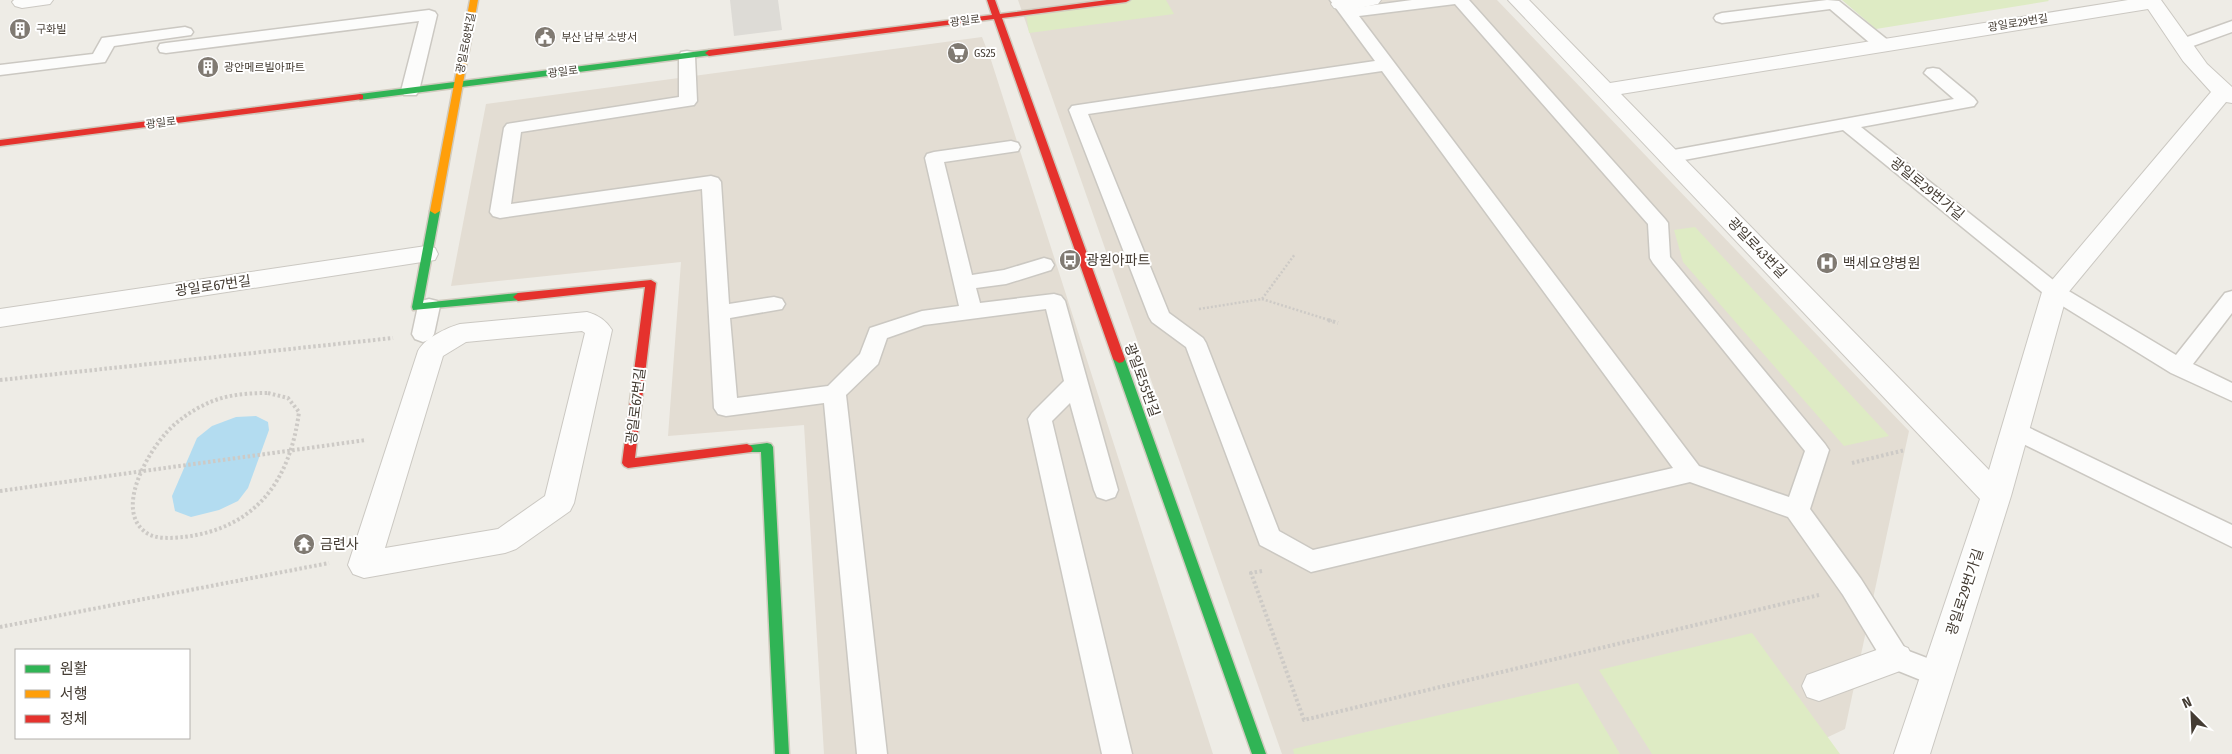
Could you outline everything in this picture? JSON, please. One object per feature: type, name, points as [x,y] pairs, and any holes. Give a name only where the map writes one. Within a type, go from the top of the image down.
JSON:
[{"type":"street","points":[[22,2],[44,0]]},
{"type":"street","name":"광일로68번길","points":[[458,85],[474,0]]},
{"type":"street","name":"광일로55번길","points":[[991,0],[1259,754]]},
{"type":"street","name":"광일로","points":[[0,143],[1126,0]]},
{"type":"street","points":[[1342,6],[1371,0]]},
{"type":"street","name":"광일로43번길","points":[[1518,0],[1996,496]]},
{"type":"street","name":"광일로29번길","points":[[1604,90],[2151,1],[2199,70],[2227,94]]},
{"type":"street","points":[[430,306],[417,307],[458,85]]},
{"type":"street","name":"광일로29번가길","points":[[1912,754],[1996,496],[2055,292],[2213,106],[2227,94]]},
{"type":"street","name":"광일로67번길","points":[[0,318],[426,254]]},
{"type":"street","name":"광일로67번길","points":[[430,306],[651,283],[628,463],[767,447],[782,754]]},
{"type":"street","points":[[587,321],[599,330],[559,503],[505,540],[364,565],[367,556],[431,351],[460,334],[587,321]]},
{"type":"street","points":[[1819,686],[1896,658]]},
{"type":"lane","points":[[1342,6],[1450,0]]},
{"type":"lane","points":[[1460,0],[1658,223],[1660,258],[1818,450],[1797,510]]},
{"type":"lane","points":[[1722,18],[1833,4],[1883,45]]},
{"type":"lane","points":[[1342,6],[1690,473]]},
{"type":"lane","points":[[166,48],[429,16],[410,91]]},
{"type":"lane","points":[[2182,45],[2232,26]]},
{"type":"lane","points":[[0,70],[99,58],[108,42],[195,31],[188,46]]},
{"type":"lane","points":[[687,56],[688,101],[512,128],[500,212],[711,182],[726,408],[834,392],[870,358],[878,333],[922,318],[1054,301],[1106,490]]},
{"type":"lane","points":[[1386,65],[1078,110],[1160,317],[1195,343],[1269,538],[1311,561],[1690,473],[1797,510],[1852,587],[1896,658],[1938,675]]},
{"type":"lane","points":[[1668,157],[1968,102],[1933,73]]},
{"type":"lane","name":"광일로29번가길","points":[[1846,124],[2055,292],[2179,367],[2232,393]]},
{"type":"lane","points":[[971,312],[934,158],[1011,147]]},
{"type":"lane","points":[[964,283],[1006,277],[1044,265]]},
{"type":"lane","points":[[2179,367],[2232,298]]},
{"type":"lane","points":[[720,313],[774,304]]},
{"type":"lane","points":[[423,334],[430,306]]},
{"type":"lane","points":[[1076,383],[1040,419],[1117,754]]},
{"type":"lane","points":[[834,392],[872,754]]},
{"type":"lane","points":[[2015,430],[2232,537]]},
{"type":"path","points":[[1262,299],[1294,254]]},
{"type":"path","points":[[1195,309],[1262,299],[1338,323]]},
{"type":"path","points":[[0,380],[423,334]]},
{"type":"path","points":[[268,393],[288,398],[298,412],[298,428],[282,477],[259,503],[233,523],[192,536],[162,539],[144,532],[134,521],[132,506],[135,488],[142,471],[150,454],[182,418],[203,405],[237,394],[268,393]]},
{"type":"path","points":[[0,491],[370,439]]},
{"type":"path","points":[[1852,463],[1943,441]]},
{"type":"path","points":[[0,627],[367,556]]},
{"type":"path","points":[[1311,561],[1251,573],[1304,720],[1852,587]]},
{"type":"shaded area","points":[[730,0],[778,0],[782,30],[734,36]]},
{"type":"shaded area","points":[[1018,0],[1497,0],[1909,431],[1845,729],[1792,754],[1282,754]]},
{"type":"shaded area","name":"광원아파트","points":[[982,37],[991,60],[1213,754],[824,754],[804,425],[668,436],[681,262],[451,286],[486,104]]},
{"type":"green space","points":[[1126,0],[1166,0],[1174,14],[1029,33],[1026,13]]},
{"type":"green space","points":[[1842,0],[2048,0],[2049,1],[1876,29]]},
{"type":"green space","points":[[1695,227],[1889,436],[1844,446],[1683,262],[1674,230]]},
{"type":"green space","points":[[1752,633],[1840,754],[1652,754],[1599,670]]},
{"type":"green space","points":[[1578,683],[1620,754],[1294,754],[1293,749]]},
{"type":"water","points":[[256,416],[268,422],[269,430],[248,488],[238,501],[219,510],[191,517],[175,511],[172,496],[197,438],[212,426],[236,417]]},
{"type":"traffic: fast","points":[[360,97],[709,53]]},
{"type":"traffic: fast","points":[[435,211],[417,307],[518,297]]},
{"type":"traffic: fast","points":[[1119,359],[1259,754]]},
{"type":"traffic: fast","points":[[747,449],[767,447],[782,754]]},
{"type":"traffic: slow","points":[[435,211],[474,0]]},
{"type":"traffic: jam","points":[[991,0],[1119,359]]},
{"type":"traffic: jam","points":[[709,53],[1126,0]]},
{"type":"traffic: jam","points":[[0,143],[360,97]]},
{"type":"traffic: jam","points":[[518,297],[651,283],[628,463],[747,449]]},
{"type":"place","name":"구화빌","points":[[20,29]]},
{"type":"place","name":"부산 남부 소방서","points":[[545,37]]},
{"type":"place","name":"GS25","points":[[958,53]]},
{"type":"place","name":"광안메르빌아파트","points":[[208,67]]},
{"type":"place","name":"광원아파트","points":[[1070,260]]},
{"type":"place","name":"백세요양병원","points":[[1827,263]]},
{"type":"place","name":"금련사","points":[[304,544]]}]
